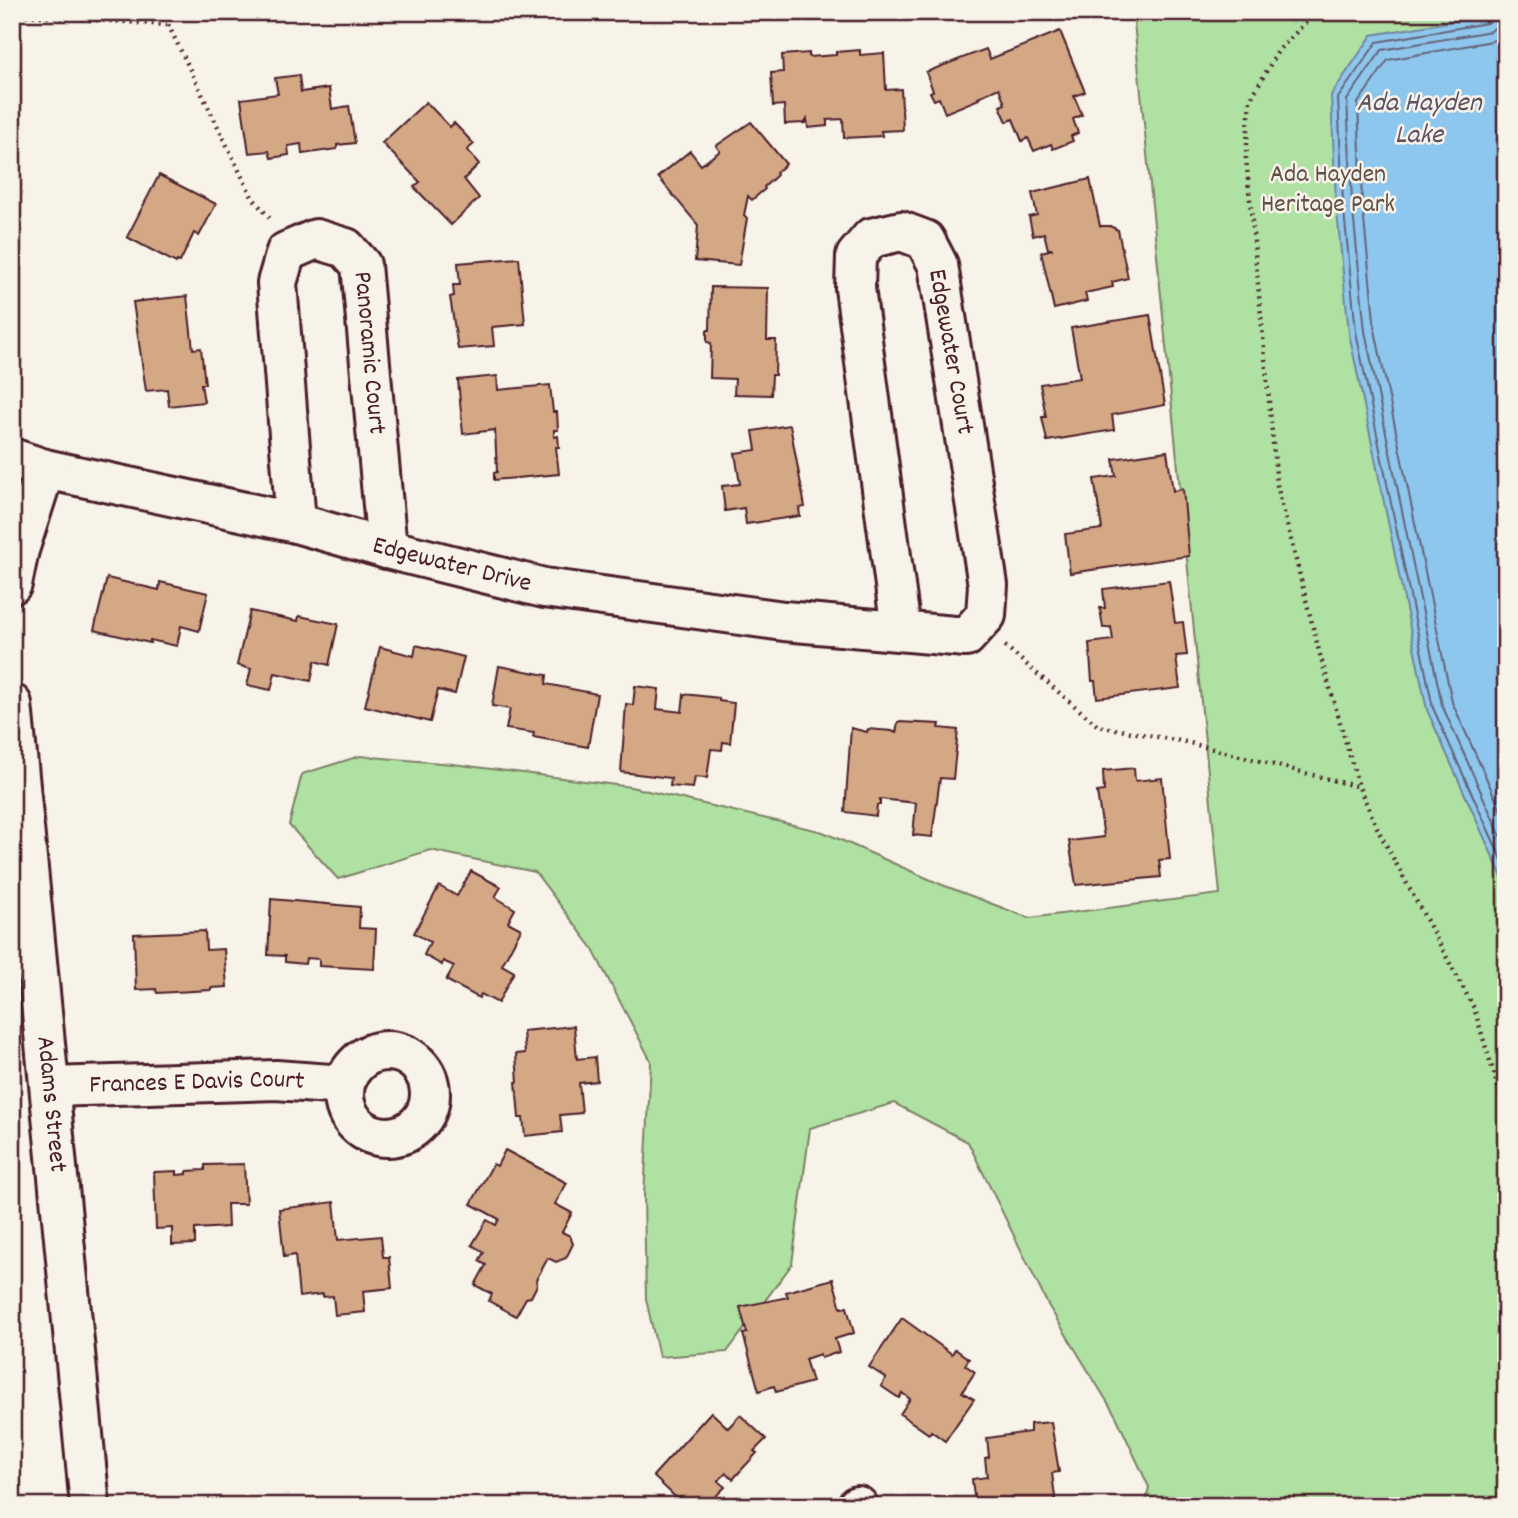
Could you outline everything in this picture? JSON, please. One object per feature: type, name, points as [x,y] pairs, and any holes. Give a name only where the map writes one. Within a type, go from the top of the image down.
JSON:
[{"type":"street","name":"Edgewater Court","points":[[901,630],[855,288],[856,256],[871,238],[901,231],[925,240],[938,265],[988,585],[986,615],[978,624]]},
{"type":"street","name":"Panoramic Court","points":[[295,248],[316,239],[346,247],[361,265],[387,549]]},
{"type":"street","points":[[295,248],[286,252],[277,283],[296,523]]},
{"type":"street","points":[[12,584],[19,550],[29,464]]},
{"type":"street","name":"Edgewater Drive","points":[[29,464],[296,523],[544,588],[784,621],[901,630]]},
{"type":"street","points":[[901,630],[966,636],[978,624]]},
{"type":"street","name":"Adams Street","points":[[12,704],[90,1506]]},
{"type":"street","name":"Frances E Davis Court","points":[[50,1087],[276,1080],[344,1085]]},
{"type":"path","points":[[162,12],[252,197],[295,248]]},
{"type":"path","points":[[1316,12],[1278,51],[1251,100],[1246,158],[1277,485],[1319,651],[1359,787],[1379,832],[1475,1008],[1506,1114]]},
{"type":"path","points":[[12,14],[168,25]]},
{"type":"path","points":[[978,624],[1098,726],[1186,742],[1359,787]]},
{"type":"green space","name":"Ada Hayden Heritage Park","points":[[1133,12],[1506,12],[1506,1506],[1145,1506],[1149,1487],[1116,1416],[1048,1305],[968,1142],[894,1103],[810,1128],[792,1264],[727,1352],[659,1357],[646,1299],[644,1196],[651,1061],[591,946],[535,872],[430,850],[338,879],[289,825],[302,774],[360,756],[453,764],[631,787],[823,832],[940,884],[1029,918],[1220,894]]},
{"type":"water","name":"Ada Hayden Lake","points":[[1506,12],[1506,886],[1427,710],[1349,333],[1336,202],[1331,95],[1372,35]]},
{"type":"building","points":[[1060,31],[1085,92],[1074,96],[1082,115],[1073,119],[1078,133],[1071,136],[1073,141],[1053,149],[1051,144],[1034,151],[1028,138],[1022,141],[1013,119],[1007,122],[1000,106],[1005,104],[999,88],[945,113],[939,98],[934,100],[926,72],[986,49],[990,59]]},
{"type":"building","points":[[860,50],[860,55],[884,53],[886,90],[901,89],[903,130],[881,131],[882,136],[844,138],[843,119],[827,120],[827,126],[808,128],[807,119],[805,123],[785,124],[784,105],[773,106],[771,73],[783,72],[782,55],[809,53],[809,57]]},
{"type":"building","points":[[299,75],[301,92],[329,88],[332,109],[349,106],[355,143],[337,145],[337,149],[302,154],[301,144],[288,146],[289,155],[271,158],[269,151],[249,153],[241,99],[278,94],[275,78]]},
{"type":"building","points":[[426,102],[450,127],[454,123],[474,144],[467,150],[479,164],[464,179],[479,198],[451,225],[414,187],[420,182],[382,143]]},
{"type":"building","points":[[751,122],[786,164],[752,200],[748,196],[739,265],[695,261],[698,225],[658,177],[690,151],[701,165],[720,151],[716,146]]},
{"type":"building","points":[[159,175],[216,204],[199,236],[194,233],[180,262],[176,263],[127,237]]},
{"type":"building","points":[[1090,179],[1100,226],[1110,226],[1118,230],[1128,278],[1112,282],[1113,287],[1085,293],[1087,301],[1054,309],[1041,252],[1053,249],[1048,249],[1044,233],[1033,236],[1029,217],[1037,215],[1032,193]]},
{"type":"building","points":[[519,258],[525,324],[492,327],[494,346],[458,349],[450,297],[454,296],[453,285],[460,285],[458,263]]},
{"type":"building","points":[[711,287],[768,288],[767,340],[776,340],[775,375],[772,375],[771,395],[734,394],[735,379],[710,378],[711,343],[707,342],[707,330],[710,330]]},
{"type":"building","points":[[187,296],[193,349],[201,348],[204,402],[169,406],[167,389],[146,391],[133,302]]},
{"type":"building","points":[[1150,315],[1165,405],[1112,415],[1114,430],[1047,441],[1040,384],[1080,378],[1071,328]]},
{"type":"building","points":[[497,376],[498,390],[550,385],[553,412],[557,412],[558,430],[554,430],[554,437],[558,436],[559,447],[556,447],[559,474],[494,480],[494,473],[497,472],[495,430],[463,434],[458,380]]},
{"type":"building","points":[[790,425],[805,507],[799,508],[800,516],[746,524],[744,508],[725,511],[722,486],[740,484],[735,453],[756,450],[753,431]]},
{"type":"building","points":[[1167,451],[1173,491],[1183,489],[1189,556],[1070,573],[1065,534],[1102,529],[1094,479],[1116,476],[1113,459]]},
{"type":"building","points":[[107,578],[159,590],[160,582],[208,593],[199,631],[181,626],[177,646],[150,640],[150,643],[94,630]]},
{"type":"building","points":[[1169,581],[1175,623],[1183,622],[1187,655],[1176,656],[1180,688],[1097,698],[1095,681],[1092,681],[1089,643],[1113,640],[1111,627],[1103,628],[1100,608],[1105,608],[1103,589]]},
{"type":"building","points":[[250,611],[298,621],[299,616],[338,624],[329,665],[315,661],[311,681],[275,673],[271,690],[247,685],[251,669],[237,665]]},
{"type":"building","points":[[416,645],[464,657],[455,694],[438,690],[430,722],[365,706],[380,647],[414,656]]},
{"type":"building","points":[[499,666],[547,675],[546,684],[597,694],[588,747],[506,729],[510,709],[492,706]]},
{"type":"building","points":[[635,686],[659,689],[657,709],[682,712],[684,694],[719,698],[719,701],[734,703],[730,743],[723,742],[722,750],[711,749],[707,778],[695,777],[693,788],[670,786],[671,778],[621,772],[626,704],[633,705]]},
{"type":"building","points":[[898,722],[940,724],[939,728],[958,730],[953,779],[940,778],[932,837],[913,835],[916,803],[880,799],[876,816],[845,812],[851,728],[867,732],[868,729],[896,733]]},
{"type":"building","points":[[1134,768],[1135,781],[1162,778],[1170,859],[1159,860],[1161,877],[1076,885],[1069,841],[1104,837],[1097,792],[1104,791],[1103,771]]},
{"type":"building","points":[[471,871],[501,887],[495,897],[515,909],[508,922],[521,929],[502,965],[514,972],[498,1003],[481,994],[479,998],[446,980],[454,966],[443,961],[442,965],[424,955],[430,942],[414,933],[439,886],[457,896]]},
{"type":"building","points":[[271,899],[360,907],[359,928],[376,929],[374,969],[319,966],[319,959],[306,958],[305,964],[285,962],[285,956],[268,955]]},
{"type":"building","points":[[205,931],[206,950],[224,949],[227,987],[157,993],[156,989],[136,990],[134,934]]},
{"type":"building","points":[[574,1026],[577,1059],[595,1057],[597,1081],[579,1083],[582,1113],[560,1115],[562,1132],[525,1136],[523,1118],[519,1118],[516,1082],[516,1054],[525,1053],[523,1031]]},
{"type":"building","points":[[505,1150],[567,1183],[555,1204],[572,1213],[562,1232],[570,1236],[573,1244],[566,1258],[556,1262],[548,1258],[536,1280],[537,1285],[531,1297],[526,1298],[516,1316],[489,1301],[492,1294],[475,1285],[486,1265],[479,1261],[484,1252],[472,1245],[487,1220],[496,1225],[499,1219],[471,1204],[493,1164],[497,1166]]},
{"type":"building","points":[[244,1164],[246,1204],[227,1204],[228,1227],[195,1229],[195,1244],[172,1245],[172,1228],[156,1229],[154,1172],[177,1171],[177,1175],[187,1174],[187,1171],[205,1170],[205,1165]]},
{"type":"building","points":[[334,1202],[338,1240],[381,1236],[383,1257],[389,1257],[392,1288],[363,1291],[365,1312],[335,1315],[333,1296],[323,1297],[323,1294],[299,1297],[295,1255],[284,1257],[279,1209]]},
{"type":"building","points":[[833,1279],[841,1308],[847,1307],[854,1333],[835,1339],[839,1352],[821,1358],[820,1354],[805,1359],[812,1382],[776,1392],[774,1386],[759,1391],[743,1334],[747,1333],[740,1307],[788,1297],[786,1292]]},
{"type":"building","points":[[902,1318],[952,1354],[955,1349],[969,1359],[965,1365],[975,1372],[962,1392],[974,1399],[945,1441],[931,1431],[929,1434],[900,1414],[910,1399],[902,1393],[899,1398],[881,1386],[886,1378],[869,1367]]},
{"type":"building","points":[[711,1412],[728,1428],[740,1415],[766,1439],[733,1479],[726,1473],[718,1481],[725,1487],[711,1501],[707,1498],[699,1506],[685,1506],[653,1476]]},
{"type":"building","points":[[1051,1422],[1059,1472],[1052,1473],[1056,1505],[1060,1506],[988,1506],[988,1502],[975,1504],[972,1479],[987,1477],[987,1438],[1030,1432],[1030,1424]]}]
